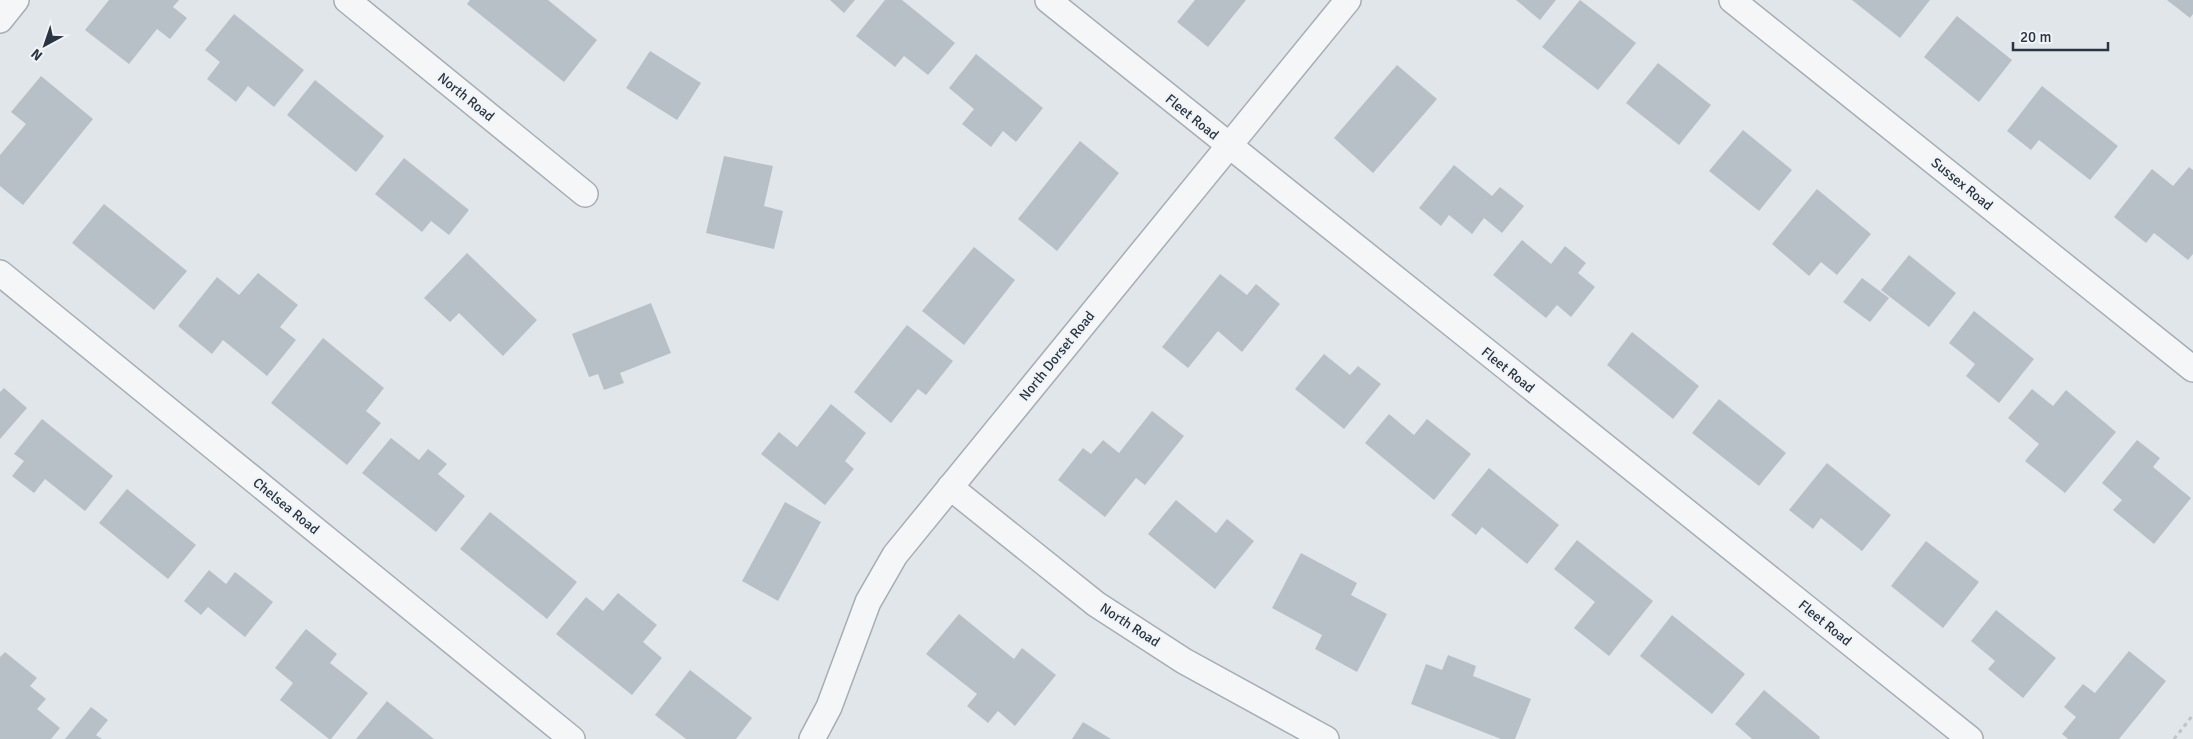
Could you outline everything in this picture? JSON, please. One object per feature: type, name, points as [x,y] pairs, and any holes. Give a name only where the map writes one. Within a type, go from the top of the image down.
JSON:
[{"type":"street","points":[[0,20],[16,0]]},
{"type":"street","name":"North Road","points":[[347,0],[585,194]]},
{"type":"street","name":"Fleet Road","points":[[1048,0],[1970,739]]},
{"type":"street","name":"North Dorset Road","points":[[812,739],[829,707],[868,602],[895,554],[1348,0]]},
{"type":"street","name":"Sussex Road","points":[[1732,0],[2193,368]]},
{"type":"street","name":"Chelsea Road","points":[[0,273],[572,739]]},
{"type":"street","name":"North Road","points":[[950,487],[1096,604],[1184,661],[1326,739]]},
{"type":"path","points":[[2174,739],[2193,715]]},
{"type":"building","points":[[109,0],[179,0],[173,7],[187,18],[170,39],[157,29],[129,64],[85,30]]},
{"type":"building","points":[[470,0],[548,0],[597,40],[564,82],[467,4]]},
{"type":"building","points":[[830,0],[855,0],[844,13]]},
{"type":"building","points":[[885,0],[902,0],[955,43],[928,75],[904,56],[895,67],[856,36]]},
{"type":"building","points":[[1195,0],[1246,0],[1208,47],[1177,22]]},
{"type":"building","points":[[1516,0],[1556,0],[1540,20]]},
{"type":"building","points":[[1580,0],[1636,43],[1598,90],[1542,47]]},
{"type":"building","points":[[1852,0],[1930,0],[1900,38]]},
{"type":"building","points":[[2167,0],[2193,0],[2193,14],[2190,18]]},
{"type":"building","points":[[234,14],[304,70],[274,107],[248,86],[236,102],[207,79],[220,62],[205,50]]},
{"type":"building","points":[[1957,16],[2012,60],[1979,102],[1924,57]]},
{"type":"building","points":[[650,51],[701,83],[677,120],[626,88]]},
{"type":"building","points":[[976,54],[1043,108],[1016,142],[1003,131],[991,147],[962,124],[974,109],[949,88]]},
{"type":"building","points":[[1658,63],[1711,105],[1679,145],[1626,103]]},
{"type":"building","points":[[1397,65],[1437,99],[1373,173],[1334,138]]},
{"type":"building","points":[[41,76],[93,119],[23,205],[0,186],[0,155],[26,124],[11,112]]},
{"type":"building","points":[[315,80],[384,136],[356,172],[287,115]]},
{"type":"building","points":[[2042,86],[2118,146],[2090,180],[2039,140],[2031,150],[2007,131]]},
{"type":"building","points":[[1743,130],[1792,170],[1759,211],[1709,171]]},
{"type":"building","points":[[1080,141],[1119,173],[1057,251],[1018,219]]},
{"type":"building","points":[[724,156],[773,166],[764,206],[783,211],[774,249],[706,233]]},
{"type":"building","points":[[404,158],[469,210],[449,235],[431,221],[422,232],[375,194]]},
{"type":"building","points":[[1454,165],[1492,196],[1500,187],[1524,206],[1502,233],[1484,218],[1472,234],[1449,215],[1441,226],[1419,208]]},
{"type":"building","points":[[2189,167],[2193,170],[2193,254],[2188,260],[2154,233],[2146,243],[2114,217],[2152,169],[2173,186]]},
{"type":"building","points":[[1817,189],[1871,234],[1837,275],[1821,262],[1809,276],[1772,244]]},
{"type":"building","points":[[104,204],[187,271],[154,310],[72,243]]},
{"type":"building","points":[[1522,240],[1551,264],[1565,246],[1586,263],[1578,273],[1595,287],[1571,317],[1557,305],[1546,318],[1493,275]]},
{"type":"building","points":[[974,247],[1015,280],[964,345],[922,311]]},
{"type":"building","points":[[467,253],[537,320],[503,356],[459,313],[450,322],[424,298]]},
{"type":"building","points":[[1909,255],[1956,293],[1929,327],[1881,290]]},
{"type":"building","points":[[258,273],[298,305],[280,327],[296,340],[267,376],[223,340],[212,354],[178,326],[217,277],[239,295]]},
{"type":"building","points":[[1220,274],[1247,295],[1256,284],[1280,304],[1242,352],[1218,331],[1188,368],[1162,347]]},
{"type":"building","points":[[1862,278],[1889,298],[1870,322],[1843,302]]},
{"type":"building","points":[[651,303],[671,353],[620,373],[624,383],[604,390],[598,374],[589,377],[572,334]]},
{"type":"building","points":[[1974,311],[2034,359],[1999,403],[1966,376],[1975,364],[1949,343]]},
{"type":"building","points":[[907,325],[953,361],[926,395],[918,389],[891,423],[854,392]]},
{"type":"building","points":[[1632,332],[1699,386],[1673,419],[1607,365]]},
{"type":"building","points":[[323,338],[384,388],[366,411],[381,423],[347,465],[271,403]]},
{"type":"building","points":[[1324,354],[1350,375],[1358,366],[1381,384],[1344,429],[1295,389]]},
{"type":"building","points":[[4,388],[27,408],[0,439],[0,392]]},
{"type":"building","points":[[2032,389],[2053,406],[2066,390],[2116,432],[2065,493],[2025,461],[2039,444],[2008,418]]},
{"type":"building","points":[[1719,399],[1786,453],[1759,486],[1692,433]]},
{"type":"building","points":[[831,404],[866,433],[845,461],[854,469],[825,505],[761,454],[779,432],[797,447]]},
{"type":"building","points":[[1152,411],[1184,436],[1145,485],[1136,478],[1105,517],[1058,480],[1083,448],[1091,454],[1103,440],[1119,453]]},
{"type":"building","points":[[1389,414],[1414,435],[1427,419],[1471,454],[1434,500],[1365,443]]},
{"type":"building","points":[[42,419],[113,476],[85,511],[45,479],[34,493],[12,476],[24,461],[14,454]]},
{"type":"building","points":[[391,438],[419,460],[428,449],[447,464],[438,474],[465,496],[436,532],[362,473]]},
{"type":"building","points":[[2137,440],[2160,458],[2153,467],[2191,498],[2154,544],[2113,510],[2122,500],[2102,483]]},
{"type":"building","points":[[1827,463],[1891,515],[1862,551],[1821,518],[1813,529],[1789,510]]},
{"type":"building","points":[[1489,468],[1559,525],[1527,564],[1482,527],[1476,535],[1451,515]]},
{"type":"building","points":[[127,489],[196,545],[168,579],[99,523]]},
{"type":"building","points":[[1176,500],[1216,533],[1227,519],[1254,541],[1215,589],[1148,534]]},
{"type":"building","points":[[785,502],[821,522],[778,601],[742,581]]},
{"type":"building","points":[[490,512],[577,582],[547,619],[460,549]]},
{"type":"building","points":[[1577,540],[1653,601],[1609,656],[1574,628],[1595,602],[1554,569]]},
{"type":"building","points":[[1926,541],[1979,582],[1943,628],[1891,586]]},
{"type":"building","points":[[1301,553],[1357,583],[1351,595],[1387,614],[1357,672],[1315,649],[1322,635],[1272,608]]},
{"type":"building","points":[[209,570],[226,584],[235,572],[273,602],[245,637],[208,607],[201,615],[184,601]]},
{"type":"building","points":[[618,593],[657,625],[643,642],[662,658],[632,695],[556,634],[586,597],[603,611]]},
{"type":"building","points":[[1996,610],[2056,658],[2023,698],[1988,669],[1995,661],[1971,641]]},
{"type":"building","points":[[959,614],[1014,659],[1022,648],[1056,675],[1015,726],[998,711],[988,723],[967,706],[977,694],[926,654]]},
{"type":"building","points":[[1672,615],[1745,674],[1712,714],[1640,656]]},
{"type":"building","points":[[306,629],[337,654],[330,663],[368,693],[331,739],[280,700],[293,683],[275,668]]},
{"type":"building","points":[[2129,651],[2166,681],[2119,739],[2068,739],[2062,734],[2076,717],[2064,707],[2083,684],[2095,693]]},
{"type":"building","points":[[5,652],[37,678],[30,686],[46,699],[37,709],[60,728],[51,739],[0,739],[0,657]]},
{"type":"building","points":[[1448,655],[1476,666],[1473,676],[1531,699],[1515,739],[1501,739],[1411,704],[1426,664],[1442,670]]},
{"type":"building","points":[[690,670],[752,718],[736,739],[686,739],[655,715]]},
{"type":"building","points":[[1764,690],[1820,737],[1819,739],[1752,739],[1735,724]]},
{"type":"building","points":[[387,701],[434,739],[356,739]]},
{"type":"building","points":[[91,707],[108,720],[96,735],[102,739],[65,739]]},
{"type":"building","points":[[1083,722],[1111,739],[1072,739]]}]
